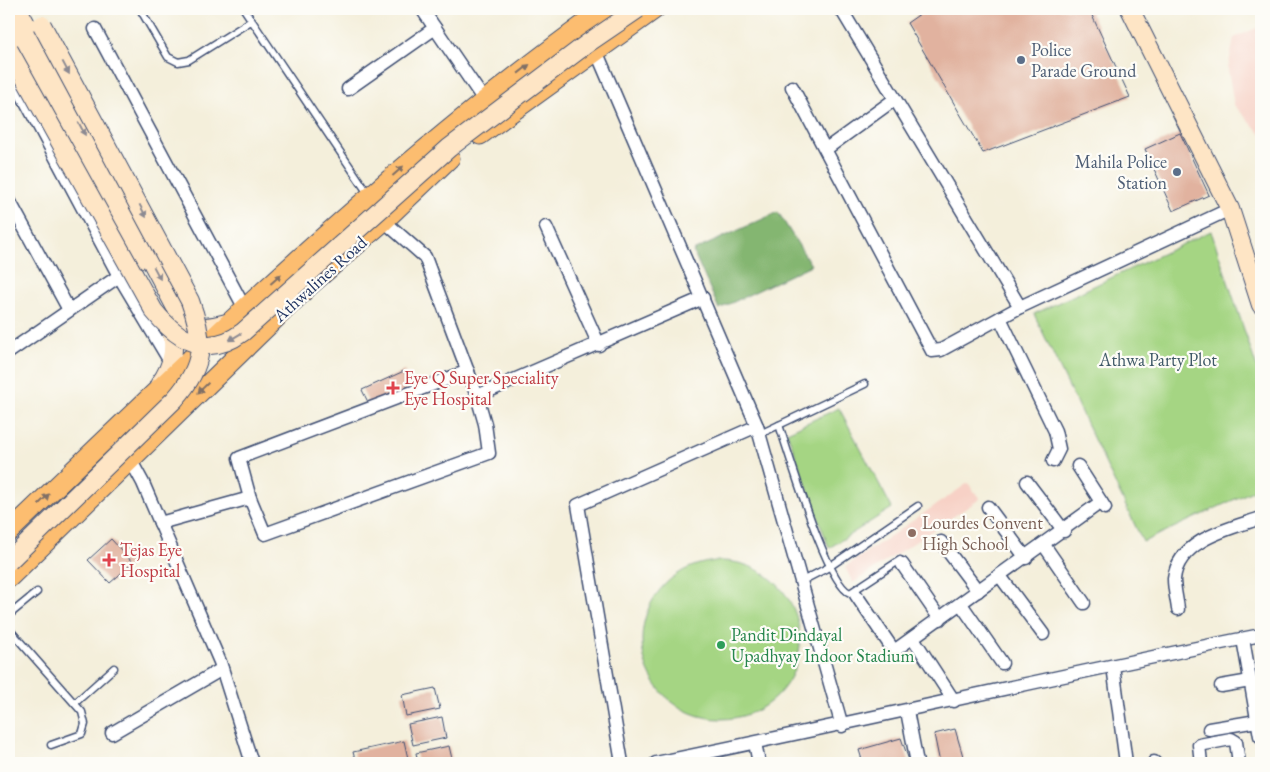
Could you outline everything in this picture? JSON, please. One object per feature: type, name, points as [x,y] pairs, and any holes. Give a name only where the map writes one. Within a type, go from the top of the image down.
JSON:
[{"type":"main road","points":[[18,9],[179,312],[183,318],[199,328],[208,328],[227,323]]},
{"type":"main road","points":[[9,561],[175,399],[193,374],[201,352],[198,324],[190,301],[42,25],[24,9]]},
{"type":"main road","name":"Athwalines Road","points":[[9,532],[148,399],[174,367],[227,323],[438,136],[605,9]]},
{"type":"main road","points":[[9,50],[154,311],[166,326],[178,335],[194,342],[215,345],[233,339],[243,332],[449,148],[588,43],[638,9]]},
{"type":"main road","name":"Athwalines Road","points":[[9,578],[310,285],[384,221],[453,155],[655,9]]},
{"type":"main road","points":[[1130,9],[1230,209],[1261,305]]},
{"type":"main road","points":[[9,23],[172,330],[175,347],[174,367]]},
{"type":"main road","points":[[322,238],[340,258]]},
{"type":"street","points":[[422,9],[484,100]]},
{"type":"street","points":[[841,9],[1020,307]]},
{"type":"street","points":[[586,23],[758,430],[842,726]]},
{"type":"street","points":[[348,89],[435,28]]},
{"type":"street","points":[[95,29],[244,307]]},
{"type":"street","points":[[9,70],[119,276],[174,367]]},
{"type":"street","points":[[792,86],[930,349],[934,352],[1020,307],[1230,209]]},
{"type":"street","points":[[826,149],[895,99]]},
{"type":"street","points":[[9,200],[69,310]]},
{"type":"street","points":[[384,221],[425,257],[478,396],[485,424],[489,453],[265,534],[250,498],[239,458],[468,371]]},
{"type":"street","points":[[546,227],[599,345]]},
{"type":"street","points":[[9,351],[119,276]]},
{"type":"street","points":[[478,396],[599,345],[703,298]]},
{"type":"street","points":[[1000,318],[1055,432],[1058,449],[1053,461]]},
{"type":"street","points":[[622,763],[578,505],[758,430]]},
{"type":"street","points":[[109,436],[130,459],[160,523],[222,670],[252,763]]},
{"type":"street","points":[[856,595],[894,651],[1103,505],[1078,466]]},
{"type":"street","points":[[1027,482],[1064,531]]},
{"type":"street","points":[[160,523],[250,498]]},
{"type":"street","points":[[988,507],[1026,558]]},
{"type":"street","points":[[1178,610],[1174,577],[1181,560],[1201,541],[1261,518]]},
{"type":"street","points":[[941,542],[978,591]]},
{"type":"street","points":[[1044,545],[1084,602]]},
{"type":"street","points":[[901,562],[940,619]]},
{"type":"street","points":[[1000,576],[1043,634]]},
{"type":"street","points":[[961,604],[1002,663]]},
{"type":"street","points":[[656,763],[842,726],[1261,635]]},
{"type":"street","points":[[913,638],[954,701]]},
{"type":"street","points":[[1243,639],[1260,736]]},
{"type":"street","points":[[1112,666],[1126,763]]},
{"type":"street","points":[[112,733],[222,670]]},
{"type":"street","points":[[1221,686],[1250,681]]},
{"type":"street","points":[[907,711],[917,763]]},
{"type":"street","points":[[1209,729],[1257,721]]},
{"type":"street","points":[[1201,763],[1199,745],[1232,739],[1236,742],[1239,763]]},
{"type":"street","points":[[755,743],[760,763]]},
{"type":"lane","points":[[140,9],[168,57],[178,62],[189,60],[251,21]]},
{"type":"lane","points":[[244,9],[370,196]]},
{"type":"lane","points":[[758,430],[779,425],[865,384]]},
{"type":"lane","points":[[779,425],[829,567],[841,588],[850,593],[901,562]]},
{"type":"lane","points":[[802,581],[829,567],[918,506]]},
{"type":"lane","points":[[9,615],[37,592]]},
{"type":"lane","points":[[9,629],[75,703],[84,717],[82,734],[51,745]]},
{"type":"lane","points":[[75,703],[114,668]]},
{"type":"shaded area","points":[[1261,26],[1261,134],[1234,105],[1228,69],[1234,38]]},
{"type":"shaded area","name":"Lourdes Convent High School","points":[[968,483],[980,499],[853,583],[845,567]]},
{"type":"green space","points":[[778,212],[811,265],[719,309],[693,251]]},
{"type":"green space","name":"Athwa Party Plot","points":[[1211,231],[1261,380],[1261,487],[1143,542],[1034,314]]},
{"type":"green space","points":[[839,408],[892,508],[829,548],[787,432]]},
{"type":"green space","name":"Pandit Dindayal Upadhyay Indoor Stadium","points":[[729,561],[744,564],[758,570],[777,584],[787,596],[797,617],[800,640],[797,663],[787,684],[777,696],[765,706],[744,716],[729,719],[713,719],[698,716],[677,706],[655,684],[643,655],[642,632],[645,617],[655,596],[677,574],[706,562]]},
{"type":"building","name":"Police Parade Ground","points":[[927,9],[1089,9],[1130,97],[983,153],[907,23]]},
{"type":"building","name":"Mahila Police Station","points":[[1180,133],[1209,195],[1173,211],[1145,149]]},
{"type":"building","points":[[404,371],[414,391],[371,408],[362,390]]},
{"type":"building","points":[[111,539],[133,563],[110,583],[88,560]]},
{"type":"building","points":[[435,688],[440,709],[406,716],[402,695]]},
{"type":"building","points":[[442,717],[446,738],[413,745],[408,724]]},
{"type":"building","points":[[955,729],[965,763],[940,763],[934,734]]},
{"type":"building","points":[[901,738],[910,763],[863,763],[859,750]]},
{"type":"building","points":[[404,741],[409,763],[356,763],[353,752]]},
{"type":"building","points":[[449,746],[453,763],[418,763],[416,753]]},
{"type":"place","name":"Police Parade Ground","points":[[1021,60]]},
{"type":"place","name":"Mahila Police Station","points":[[1177,172]]},
{"type":"place","name":"Eye Q Super Speciality Eye Hospital","points":[[393,388]]},
{"type":"place","name":"Lourdes Convent High School","points":[[912,533]]},
{"type":"place","name":"Tejas Eye Hospital","points":[[109,560]]},
{"type":"place","name":"Pandit Dindayal Upadhyay Indoor Stadium","points":[[721,645]]}]
